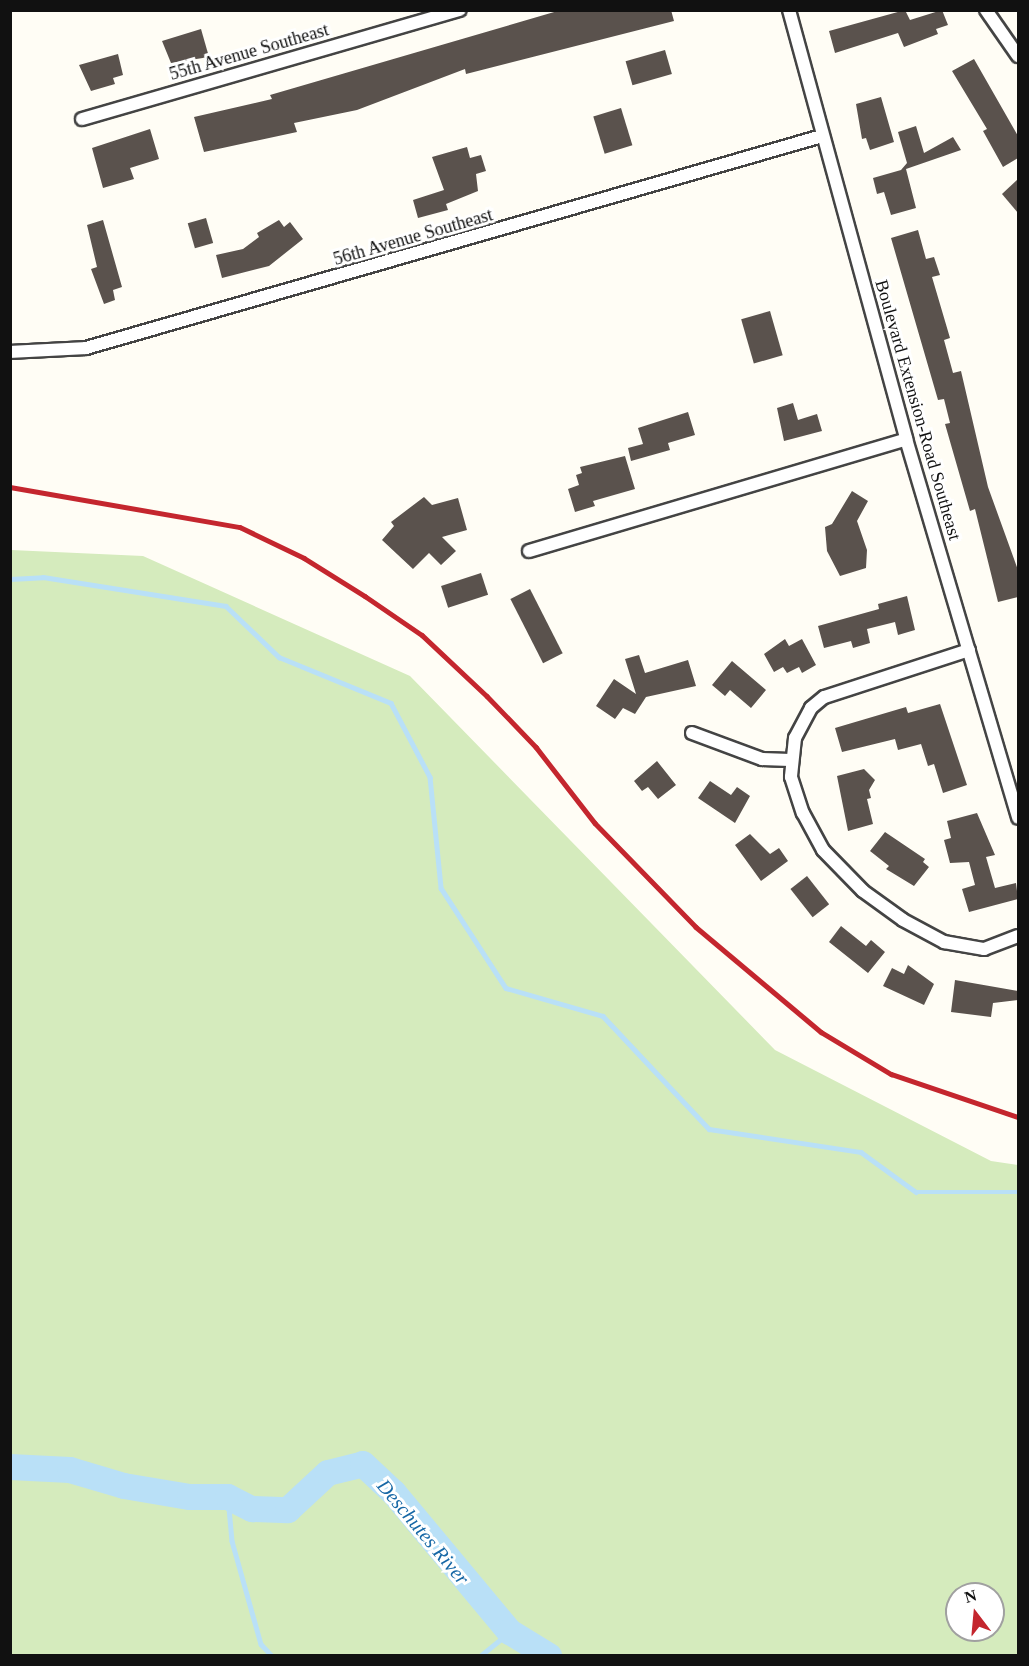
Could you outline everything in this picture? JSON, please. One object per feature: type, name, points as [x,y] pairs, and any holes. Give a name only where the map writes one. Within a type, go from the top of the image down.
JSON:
[{"type":"street","name":"55th Avenue Southeast","points":[[82,119],[460,10]]},
{"type":"street","name":"Boulevard Extension-Road Southeast","points":[[789,10],[906,439],[1018,818]]},
{"type":"street","points":[[986,10],[1018,56]]},
{"type":"street","name":"56th Avenue Southeast","points":[[10,352],[86,348],[822,136]]},
{"type":"street","points":[[529,551],[906,439]]},
{"type":"street","points":[[969,650],[824,697],[811,708],[795,738],[790,760],[803,813],[823,850],[863,891],[903,920],[944,942],[984,950],[1018,936]]},
{"type":"street","points":[[692,733],[762,759],[790,760]]},
{"type":"green space","points":[[11,550],[143,556],[410,676],[775,1050],[991,1161],[1018,1165],[1018,1655],[11,1655]]},
{"type":"building","points":[[561,10],[671,10],[674,21],[466,74],[465,69],[357,110],[294,123],[297,132],[204,152],[194,117],[272,99],[270,95]]},
{"type":"building","points":[[905,10],[910,20],[942,10],[948,25],[936,29],[938,34],[904,47],[898,33],[835,53],[829,31]]},
{"type":"building","points":[[201,29],[209,57],[171,63],[162,41]]},
{"type":"building","points":[[665,50],[672,74],[632,85],[626,61]]},
{"type":"building","points":[[118,54],[123,75],[113,78],[115,84],[91,91],[79,65]]},
{"type":"building","points":[[974,59],[1018,136],[1018,158],[1003,167],[983,131],[987,129],[952,71]]},
{"type":"building","points":[[881,97],[894,142],[870,150],[866,138],[862,139],[856,104]]},
{"type":"building","points":[[621,108],[632,145],[605,154],[593,116]]},
{"type":"building","points":[[916,126],[924,153],[953,137],[961,150],[906,169],[916,208],[891,215],[884,192],[877,194],[873,178],[901,170],[907,163],[898,132]]},
{"type":"building","points":[[150,129],[159,159],[130,168],[134,179],[103,188],[92,148]]},
{"type":"building","points":[[467,147],[470,158],[481,155],[486,171],[476,174],[478,191],[446,204],[448,210],[418,218],[413,200],[444,190],[432,157]]},
{"type":"building","points":[[1018,179],[1018,213],[1002,194]]},
{"type":"building","points":[[206,218],[213,243],[195,248],[188,223]]},
{"type":"building","points":[[103,220],[122,287],[113,290],[115,300],[104,304],[91,269],[97,267],[87,225]]},
{"type":"building","points":[[279,220],[284,227],[290,222],[303,239],[269,266],[222,278],[216,255],[243,249],[259,237],[257,233]]},
{"type":"building","points":[[918,230],[926,259],[934,257],[940,275],[932,277],[950,338],[944,340],[953,373],[961,371],[988,487],[1018,570],[1018,597],[998,602],[975,509],[970,511],[945,424],[950,423],[944,399],[938,400],[891,238]]},
{"type":"building","points":[[770,311],[783,355],[754,363],[741,319]]},
{"type":"building","points":[[793,403],[798,420],[817,414],[822,431],[784,441],[777,408]]},
{"type":"building","points":[[688,412],[695,435],[668,443],[670,450],[631,461],[628,448],[643,444],[638,428]]},
{"type":"building","points":[[625,456],[635,489],[593,501],[595,506],[575,512],[568,489],[579,485],[576,475],[582,473],[580,467]]},
{"type":"building","points":[[852,491],[868,501],[857,521],[867,550],[866,568],[840,576],[827,551],[825,527],[832,524]]},
{"type":"building","points":[[424,497],[432,505],[458,498],[467,530],[442,537],[456,551],[441,565],[429,553],[413,569],[382,540],[394,526],[391,522]]},
{"type":"building","points":[[481,573],[488,595],[448,608],[441,586]]},
{"type":"building","points":[[530,589],[563,653],[543,663],[510,599]]},
{"type":"building","points":[[907,596],[915,630],[898,635],[895,622],[867,629],[870,643],[853,648],[851,641],[824,648],[818,626],[879,609],[878,604]]},
{"type":"building","points":[[785,639],[789,646],[802,639],[816,665],[802,673],[799,667],[787,673],[783,667],[774,672],[764,654]]},
{"type":"building","points":[[639,655],[645,673],[688,660],[696,686],[646,697],[635,714],[623,708],[615,719],[596,706],[614,679],[636,694],[625,659]]},
{"type":"building","points":[[732,661],[766,690],[751,708],[730,690],[725,696],[712,685]]},
{"type":"building","points":[[940,704],[967,785],[943,793],[934,764],[928,766],[921,744],[898,750],[895,739],[842,752],[835,728],[906,707],[908,713]]},
{"type":"building","points":[[657,761],[676,785],[658,799],[648,787],[642,791],[634,781]]},
{"type":"building","points":[[864,769],[875,780],[869,790],[871,798],[867,799],[873,824],[848,831],[837,776]]},
{"type":"building","points":[[710,781],[731,795],[737,787],[750,796],[735,823],[698,798]]},
{"type":"building","points":[[977,813],[995,855],[986,857],[995,888],[1016,883],[1018,899],[969,912],[962,889],[975,885],[969,862],[950,863],[944,840],[951,838],[947,821]]},
{"type":"building","points":[[885,832],[925,859],[923,862],[929,867],[914,886],[886,869],[889,866],[870,851]]},
{"type":"building","points":[[750,834],[770,854],[779,848],[788,861],[761,881],[735,845]]},
{"type":"building","points":[[807,876],[829,904],[813,917],[790,889]]},
{"type":"building","points":[[841,926],[866,946],[871,940],[885,952],[868,973],[829,942]]},
{"type":"building","points":[[908,965],[934,984],[924,1005],[883,986],[892,968],[904,974]]},
{"type":"building","points":[[955,980],[1018,991],[1018,1000],[993,1003],[991,1017],[951,1012]]},
{"type":"waterway","points":[[10,579],[43,577],[226,606],[279,657],[391,703],[430,777],[441,888],[506,988],[603,1016],[709,1129],[861,1152],[916,1192],[1018,1192]]},
{"type":"waterway","name":"Deschutes River","points":[[10,1467],[70,1470],[124,1486],[190,1497],[228,1497],[252,1509],[288,1510],[328,1473],[363,1464],[394,1493],[510,1632],[549,1656]]},
{"type":"waterway","points":[[228,1497],[232,1541],[261,1644],[272,1656]]},
{"type":"waterway","points":[[480,1656],[510,1632]]},
{"type":"railway","points":[[10,487],[240,527],[304,558],[365,596],[422,635],[487,696],[536,747],[595,823],[696,927],[821,1032],[891,1074],[1018,1117]]}]
